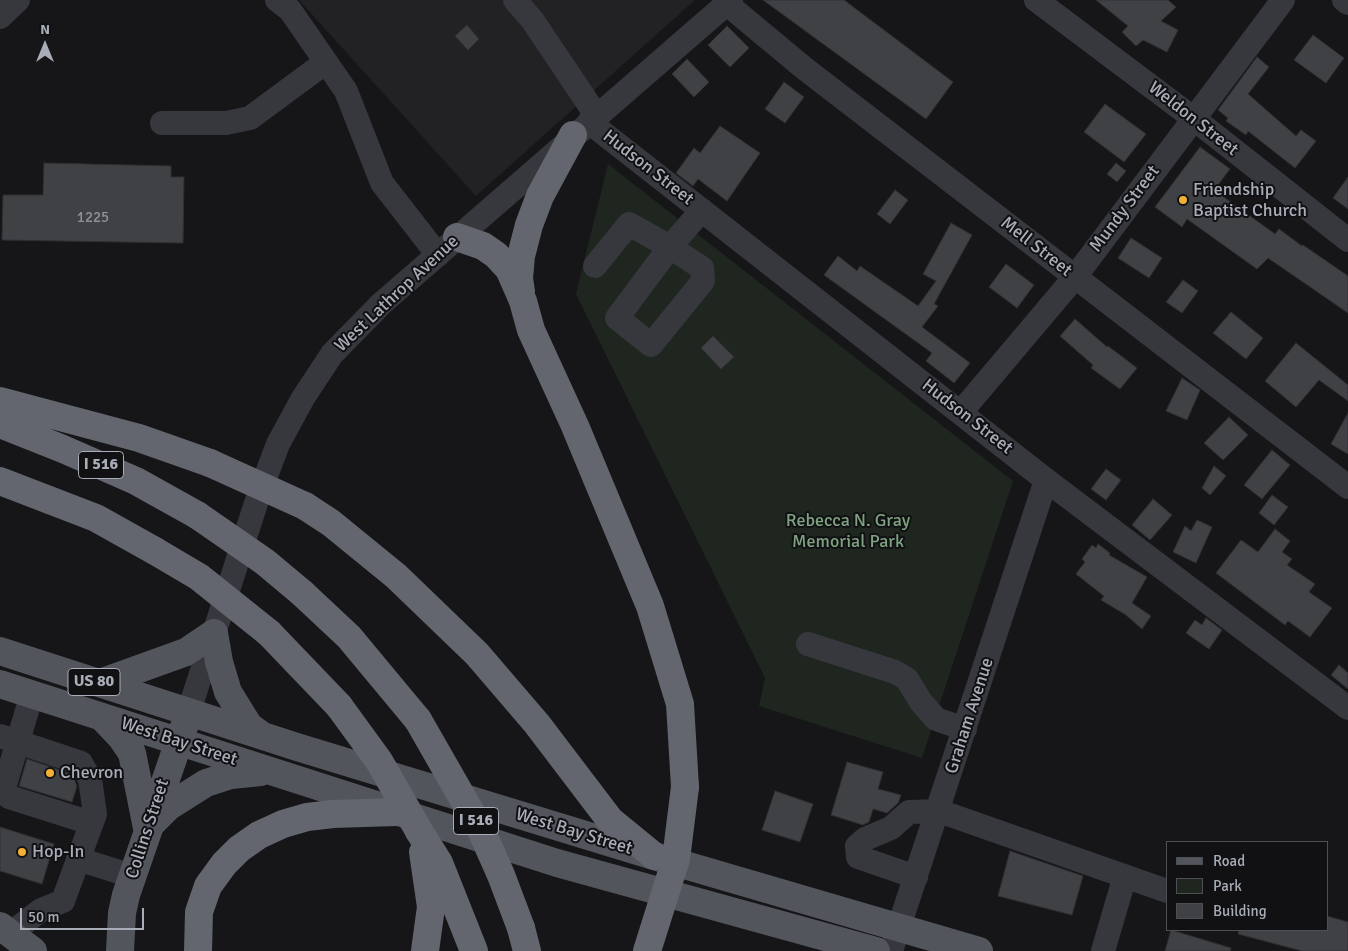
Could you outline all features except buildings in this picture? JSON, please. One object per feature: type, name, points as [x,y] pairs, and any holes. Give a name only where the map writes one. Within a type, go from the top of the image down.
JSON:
[{"type":"highway","points":[[522,301],[519,278],[529,224],[540,196],[586,124]]},
{"type":"highway","points":[[448,246],[483,246],[496,255],[509,270],[522,301],[531,330],[650,606],[680,704],[685,787],[676,859],[647,951]]},
{"type":"highway","points":[[0,401],[139,438],[210,463],[305,506],[331,523],[396,576],[477,654],[537,724],[610,820],[654,856]]},
{"type":"highway","name":"I 516","points":[[0,424],[127,477],[197,515],[265,562],[302,593],[349,637],[418,720],[481,830],[524,939]]},
{"type":"highway","points":[[0,481],[96,518],[155,551],[198,577],[268,633],[339,706],[379,761],[419,830],[433,866],[474,951]]},
{"type":"highway","points":[[198,951],[200,912],[208,886],[224,864],[253,839],[283,824],[307,817],[333,814],[396,812]]},
{"type":"highway","points":[[425,951],[431,907],[433,866]]},
{"type":"main road","points":[[100,683],[186,652],[214,633],[219,662],[228,692],[249,726],[261,735]]},
{"type":"main road","name":"West Bay Street","points":[[0,651],[261,735],[654,856],[895,939],[979,951]]},
{"type":"main road","name":"West Bay Street","points":[[0,684],[557,863],[876,951]]},
{"type":"main road","name":"Collins Street","points":[[120,951],[122,913],[132,876],[189,711]]},
{"type":"main road","points":[[100,716],[121,737],[132,753],[147,828]]},
{"type":"main road","points":[[147,828],[168,807],[206,783],[232,775],[272,772]]},
{"type":"main road","points":[[5,930],[33,951]]},
{"type":"street","points":[[0,17],[18,0]]},
{"type":"street","points":[[276,0],[290,10],[346,91],[382,183],[448,246]]},
{"type":"street","name":"Hudson Street","points":[[515,0],[533,21],[586,124],[702,210],[1046,480],[1348,708]]},
{"type":"street","name":"Weldon Street","points":[[1036,0],[1193,118],[1348,240]]},
{"type":"street","name":"Mundy Street","points":[[961,412],[1074,277],[1283,0]]},
{"type":"street","points":[[1344,0],[1348,3]]},
{"type":"street","name":"West Lathrop Avenue","points":[[189,711],[258,497],[278,444],[303,398],[332,354],[381,304],[586,124],[729,2]]},
{"type":"street","name":"Mell Street","points":[[729,2],[804,68],[1348,487]]},
{"type":"street","points":[[162,123],[226,123],[250,118],[326,62]]},
{"type":"street","points":[[595,266],[629,224],[670,247],[702,210]]},
{"type":"street","name":"Graham Avenue","points":[[895,939],[1046,480]]},
{"type":"street","points":[[808,644],[895,672],[907,679],[921,702],[936,719],[965,730]]},
{"type":"street","points":[[32,694],[9,739],[4,788],[9,797],[91,823]]},
{"type":"street","points":[[5,930],[41,910],[63,902],[95,814],[90,779],[80,763],[9,739]]},
{"type":"street","points":[[916,877],[858,857],[857,846],[865,839],[891,828],[909,812],[939,810],[1166,891]]},
{"type":"street","points":[[78,859],[132,876]]},
{"type":"street","points":[[1103,951],[1125,876]]},
{"type":"shaded area","points":[[299,0],[695,0],[476,196]]},
{"type":"green space","name":"Rebecca N. Gray Memorial Park","points":[[608,164],[1013,481],[922,758],[759,706],[765,678],[576,294]]},
{"type":"place","name":"Friendship Baptist Church","points":[[1183,200]]},
{"type":"place","name":"Chevron","points":[[50,773]]},
{"type":"place","name":"Hop-In","points":[[22,852]]}]
